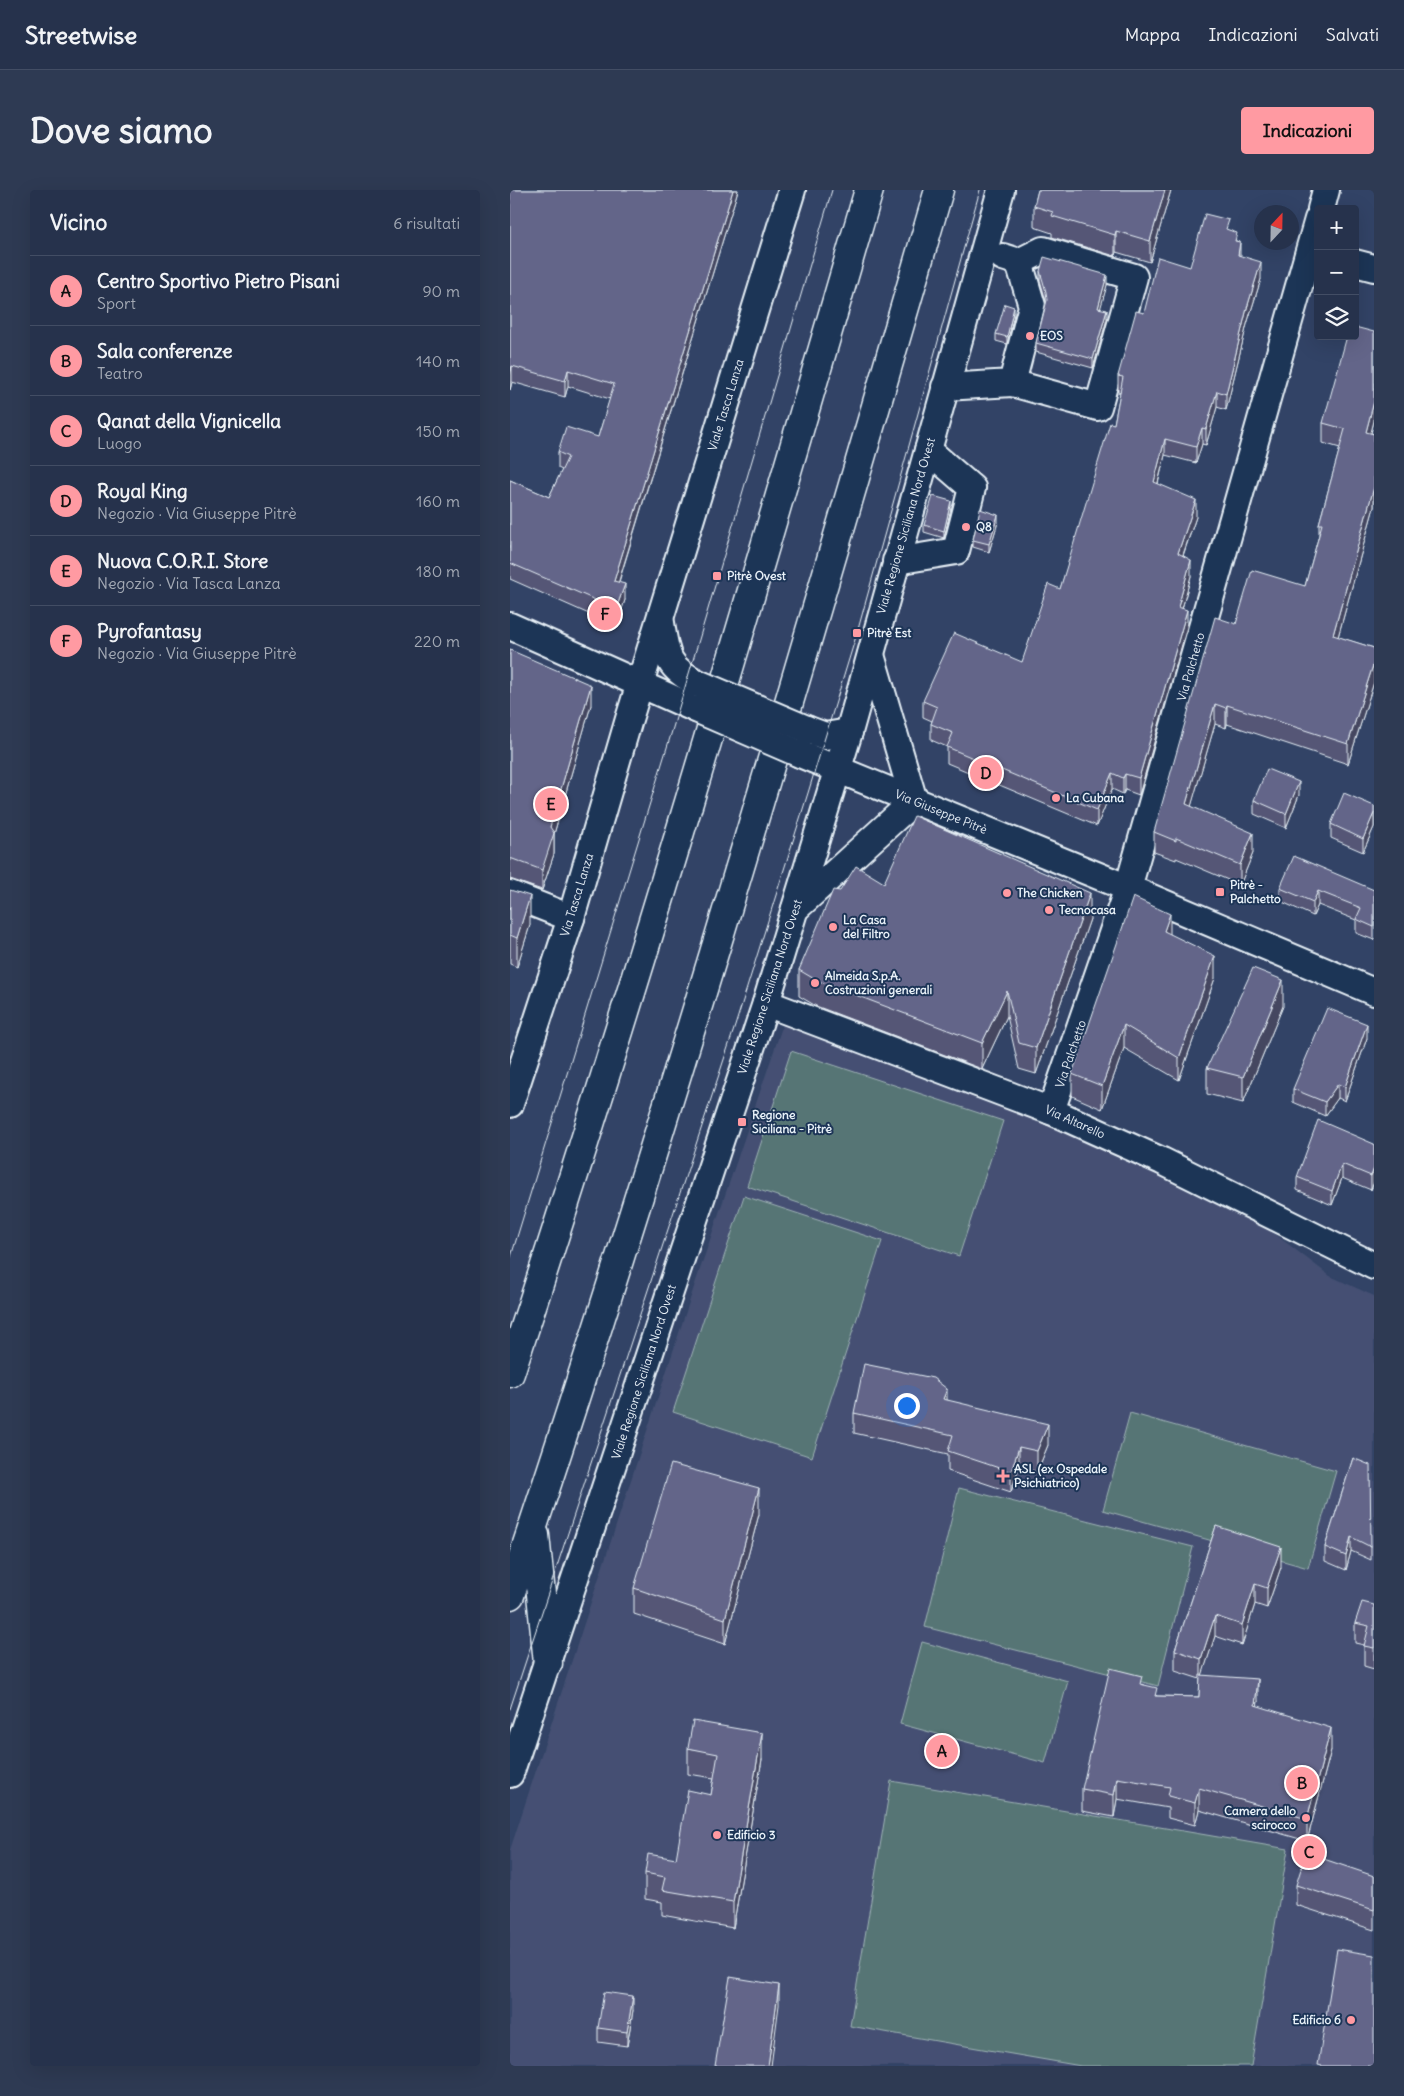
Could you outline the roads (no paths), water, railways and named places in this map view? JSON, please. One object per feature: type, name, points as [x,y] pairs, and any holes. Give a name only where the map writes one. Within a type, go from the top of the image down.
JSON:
[{"type":"main road","points":[[510,1372],[602,1085],[734,654],[868,190]]},
{"type":"main road","points":[[510,1595],[668,1104],[794,685],[939,190]]},
{"type":"main road","points":[[534,1524],[548,1663]]},
{"type":"street","name":"Viale Tasca Lanza","points":[[660,620],[792,190]]},
{"type":"street","name":"Viale Regione Siciliana Nord Ovest","points":[[510,1774],[766,1003],[849,732],[1001,190]]},
{"type":"street","points":[[1322,205],[1326,190]]},
{"type":"street","points":[[945,387],[1012,383],[1098,407],[1134,277],[1043,250],[1019,262],[983,252]]},
{"type":"street","name":"Via Palchetto","points":[[1051,1111],[1128,888],[1313,251]]},
{"type":"street","points":[[1012,383],[1032,306],[1019,262]]},
{"type":"street","points":[[1359,264],[1374,268]]},
{"type":"street","points":[[896,561],[956,551],[972,488],[928,450]]},
{"type":"street","points":[[660,620],[664,647],[674,669],[700,684],[825,736],[849,732]]},
{"type":"street","points":[[641,684],[660,620]]},
{"type":"street","name":"Via Giuseppe Pitrè","points":[[510,626],[800,754],[1128,888],[1374,992]]},
{"type":"street","points":[[795,909],[914,801],[870,655]]},
{"type":"street","name":"Via Tasca Lanza","points":[[510,1104],[571,918],[641,684]]},
{"type":"street","points":[[510,894],[571,918]]},
{"type":"street","name":"Via Altarello","points":[[766,1003],[1051,1111],[1162,1161],[1374,1266]]},
{"type":"tram line","points":[[510,1260],[672,731],[832,190]]},
{"type":"tram line","points":[[510,1709],[735,1026],[808,793],[857,633],[980,190]]},
{"type":"place","name":"EOS","points":[[1030,336]]},
{"type":"place","name":"Q8","points":[[966,527]]},
{"type":"place","name":"Pitrè Ovest","points":[[717,576]]},
{"type":"place","name":"Pyrofantasy","points":[[605,614]]},
{"type":"place","name":"Pitrè Est","points":[[857,633]]},
{"type":"place","name":"Royal King","points":[[986,773]]},
{"type":"place","name":"La Cubana","points":[[1056,798]]},
{"type":"place","name":"Nuova C.O.R.I. Store","points":[[551,804]]},
{"type":"place","name":"Pitrè - Palchetto","points":[[1220,892]]},
{"type":"place","name":"The Chicken","points":[[1007,893]]},
{"type":"place","name":"Tecnocasa","points":[[1049,910]]},
{"type":"place","name":"La Casa del Filtro","points":[[833,927]]},
{"type":"place","name":"Almeida S.p.A. Costruzioni generali","points":[[815,983]]},
{"type":"place","name":"Regione Siciliana - Pitrè","points":[[742,1122]]},
{"type":"place","name":"ASL (ex Ospedale Psichiatrico)","points":[[1003,1476]]},
{"type":"place","name":"Centro Sportivo Pietro Pisani","points":[[942,1751]]},
{"type":"place","name":"Sala conferenze","points":[[1302,1783]]},
{"type":"place","name":"Camera dello scirocco","points":[[1306,1818]]},
{"type":"place","name":"Edificio 3","points":[[717,1835]]},
{"type":"place","name":"Qanat della Vignicella","points":[[1309,1852]]},
{"type":"place","name":"Edificio 6","points":[[1351,2020]]}]
